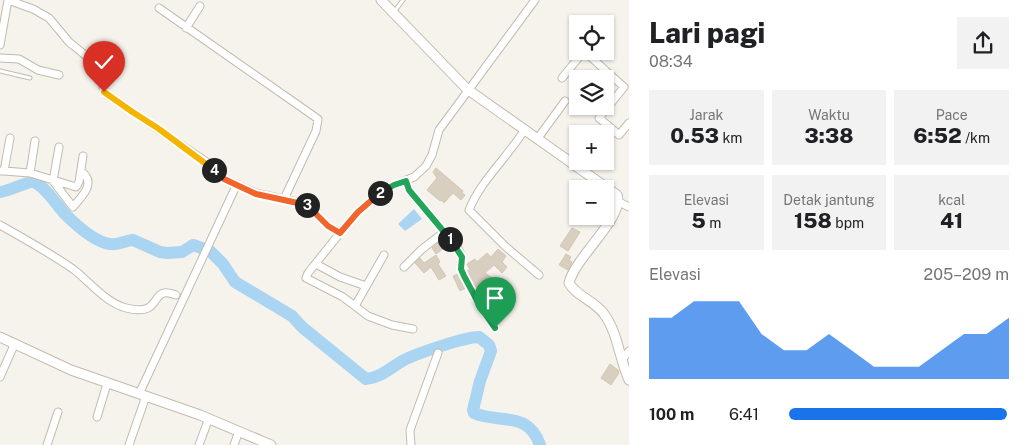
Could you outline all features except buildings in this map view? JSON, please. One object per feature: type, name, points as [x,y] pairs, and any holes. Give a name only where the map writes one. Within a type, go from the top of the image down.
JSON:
[{"type":"street","points":[[0,45],[8,0],[33,9],[48,18],[72,45],[104,70],[107,76],[103,90],[110,97],[208,163],[224,179],[256,194],[308,205],[328,226],[340,233]]},
{"type":"street","points":[[381,0],[467,89],[569,157]]},
{"type":"street","points":[[413,329],[392,325],[372,318],[306,278],[358,212],[378,195],[394,185],[414,177],[426,166],[432,156],[439,130],[467,89],[535,0]]},
{"type":"street","points":[[186,28],[200,6]]},
{"type":"street","points":[[159,8],[318,119],[316,131],[284,199]]},
{"type":"street","points":[[562,78],[584,52],[624,87],[599,118],[607,125]]},
{"type":"street","points":[[0,58],[19,60],[38,70],[59,75]]},
{"type":"street","points":[[538,138],[565,101]]},
{"type":"street","points":[[614,131],[619,135],[629,123]]},
{"type":"street","points":[[525,129],[491,175],[469,210],[506,247],[539,275]]},
{"type":"street","points":[[10,138],[2,171],[30,172],[54,181],[88,189]]},
{"type":"street","points":[[30,172],[35,141]]},
{"type":"street","points":[[59,147],[54,181],[73,207],[88,189],[89,183],[86,175],[81,171]]},
{"type":"street","points":[[78,186],[83,156]]},
{"type":"street","points":[[587,170],[614,192],[619,202],[618,208],[606,226],[580,260],[569,283],[573,289],[604,313],[614,333],[629,380]]},
{"type":"street","points":[[406,181],[409,190],[459,250],[462,257],[461,265]]},
{"type":"street","points":[[129,445],[142,395],[237,184]]},
{"type":"street","points":[[619,202],[629,207]]},
{"type":"street","points":[[0,225],[72,269],[119,306],[143,310],[151,307],[160,294],[166,292],[176,295]]},
{"type":"street","points":[[404,267],[416,254],[444,232]]},
{"type":"street","points":[[354,306],[384,255]]},
{"type":"street","points":[[316,264],[340,277],[366,286]]},
{"type":"street","points":[[0,337],[71,370],[208,418],[272,445]]},
{"type":"street","points":[[0,377],[15,343]]},
{"type":"street","points":[[622,360],[629,350]]},
{"type":"street","points":[[411,445],[410,430],[438,353]]},
{"type":"street","points":[[98,417],[107,384]]},
{"type":"street","points":[[46,445],[58,412]]},
{"type":"street","points":[[199,445],[208,418]]},
{"type":"street","points":[[234,445],[239,431]]},
{"type":"lane","points":[[394,12],[403,0]]},
{"type":"lane","points":[[0,72],[30,78]]},
{"type":"path","points":[[461,265],[461,269],[480,306],[495,328]]},
{"type":"water","points":[[414,209],[422,219],[405,231],[398,224]]},
{"type":"waterway","points":[[0,192],[33,182],[42,187],[75,223],[92,237],[104,243],[116,244],[133,240],[160,252],[167,253],[182,252],[193,245],[210,251],[223,264],[235,282],[292,316],[302,327],[366,379],[381,374],[420,353],[453,342],[479,337],[489,345],[491,351],[480,381],[473,410],[474,413],[520,422],[535,434],[540,445]]},
{"type":"route","points":[[104,92],[144,118],[188,152],[208,163],[224,179],[256,194],[306,204],[328,226],[339,233],[344,230],[358,212],[371,200],[384,190],[406,181],[409,190],[459,250],[462,257],[461,269],[480,306],[495,328]]}]
